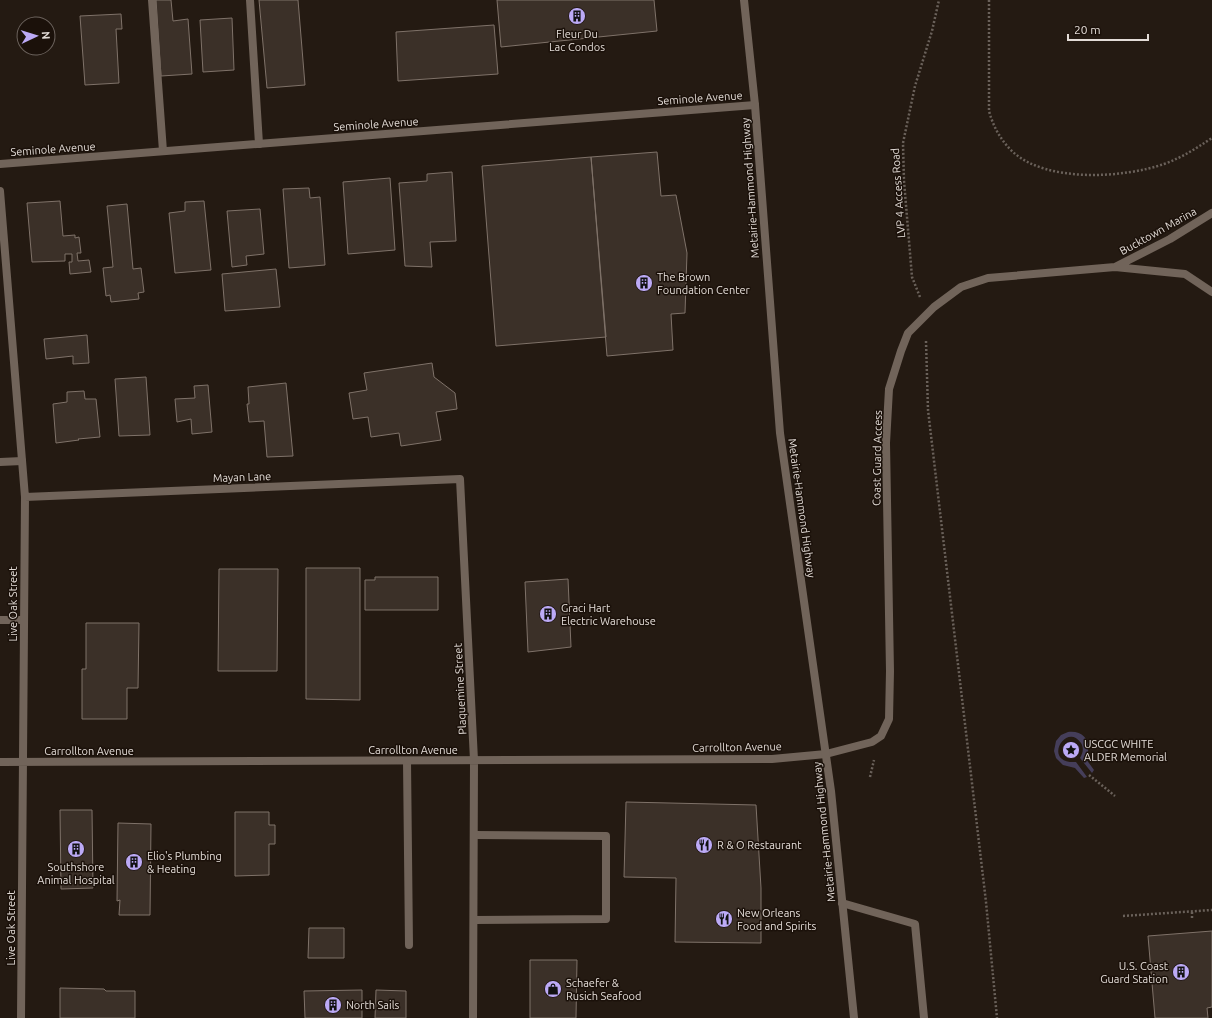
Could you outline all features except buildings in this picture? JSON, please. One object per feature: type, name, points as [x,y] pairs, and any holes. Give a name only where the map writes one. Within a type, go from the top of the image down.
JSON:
[{"type":"street","points":[[152,0],[163,151]]},
{"type":"street","points":[[250,0],[259,144]]},
{"type":"street","name":"Metairie-Hammond Highway","points":[[744,0],[755,105],[780,433],[831,791],[854,1018]]},
{"type":"street","name":"Seminole Avenue","points":[[0,164],[755,105]]},
{"type":"street","name":"Live Oak Street","points":[[0,192],[1,223],[25,497],[21,1018]]},
{"type":"street","name":"Bucktown Marina","points":[[1115,267],[1170,239],[1212,213]]},
{"type":"street","name":"Coast Guard Access","points":[[826,754],[872,742],[881,736],[889,719],[890,671],[886,443],[889,389],[908,333],[934,307],[961,287],[988,278],[1115,267],[1185,274],[1212,292]]},
{"type":"street","points":[[0,462],[22,461]]},
{"type":"street","name":"Mayan Lane","points":[[25,497],[460,479]]},
{"type":"street","name":"Plaquemine Street","points":[[460,479],[474,760],[473,1018]]},
{"type":"street","points":[[0,620],[24,620]]},
{"type":"street","name":"Carrollton Avenue","points":[[0,762],[772,759],[826,754]]},
{"type":"street","points":[[407,761],[409,945]]},
{"type":"street","points":[[474,835],[606,836],[606,919],[474,920]]},
{"type":"street","points":[[842,903],[915,924],[924,1018]]},
{"type":"path","name":"LVP 4 Access Road","points":[[939,0],[932,31],[915,86],[903,143],[904,181],[912,277],[926,315],[928,410],[986,902],[997,1018]]},
{"type":"path","points":[[989,0],[989,111],[993,124],[1001,137],[1014,153],[1029,163],[1048,170],[1088,176],[1116,174],[1162,164],[1186,154],[1212,138]]},
{"type":"path","points":[[1089,775],[1115,796]]},
{"type":"path","points":[[1123,916],[1212,910]]},
{"type":"path","points":[[1192,912],[1192,919]]},
{"type":"shaded area","points":[[1068,732],[1079,733],[1086,739],[1088,743],[1088,753],[1086,759],[1094,770],[1092,773],[1080,758],[1083,747],[1075,738],[1069,737],[1060,745],[1058,751],[1060,757],[1066,761],[1076,762],[1087,777],[1084,778],[1075,768],[1063,765],[1056,758],[1054,751],[1056,741],[1061,735]]},
{"type":"place","name":"Fleur Du Lac Condos","points":[[577,16]]},
{"type":"place","name":"The Brown Foundation Center","points":[[644,283]]},
{"type":"place","name":"Graci Hart Electric Warehouse","points":[[548,614]]},
{"type":"place","name":"USCGC WHITE ALDER Memorial","points":[[1071,750]]},
{"type":"place","name":"R & O Restaurant","points":[[704,845]]},
{"type":"place","name":"Southshore Animal Hospital","points":[[76,849]]},
{"type":"place","name":"Elio's Plumbing & Heating","points":[[134,862]]},
{"type":"place","name":"New Orleans Food and Spirits","points":[[724,919]]},
{"type":"place","name":"U.S. Coast Guard Station","points":[[1181,972]]},
{"type":"place","name":"Schaefer & Rusich Seafood","points":[[553,989]]},
{"type":"place","name":"North Sails","points":[[333,1005]]}]
